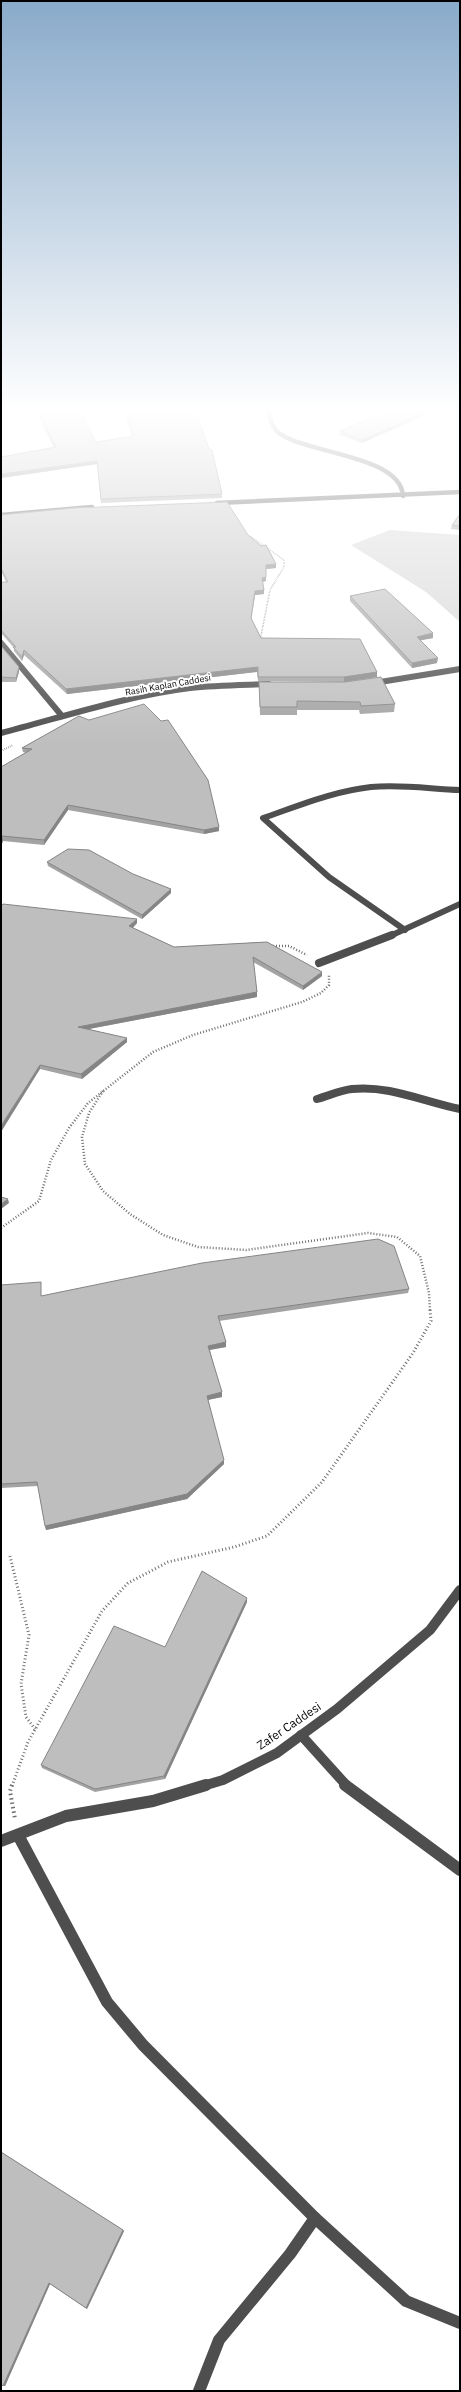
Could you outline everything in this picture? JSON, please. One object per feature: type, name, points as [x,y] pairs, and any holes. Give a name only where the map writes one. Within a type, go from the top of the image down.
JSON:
[{"type":"street","points":[[1,643],[62,716]]},
{"type":"street","points":[[366,684],[460,669]]},
{"type":"street","name":"Rasih Kaplan Caddesi","points":[[1,733],[93,708],[188,688],[224,685],[274,684]]},
{"type":"street","points":[[405,930],[325,874],[263,818],[328,796],[362,789],[400,786],[460,790]]},
{"type":"street","points":[[319,963],[405,930],[460,904]]},
{"type":"street","points":[[318,1099],[352,1090],[391,1090],[434,1104],[460,1109]]},
{"type":"street","name":"Zafer Caddesi","points":[[1,1841],[66,1816],[153,1801],[223,1780],[277,1753],[337,1709],[430,1630],[460,1590]]},
{"type":"street","points":[[300,1735],[340,1781],[460,1870]]},
{"type":"street","points":[[18,1835],[107,2002],[144,2045],[315,2218],[406,2301],[460,2324]]},
{"type":"street","points":[[199,2391],[219,2340],[290,2254],[315,2218]]},
{"type":"path","points":[[250,536],[284,560],[284,567],[270,590],[260,647]]},
{"type":"path","points":[[1,1228],[25,1213],[39,1201],[51,1160],[69,1128],[88,1103],[153,1052],[193,1035],[302,1002],[321,993],[329,985],[330,979],[327,970],[319,963],[289,946],[269,946]]},
{"type":"path","points":[[18,1835],[10,1791],[35,1729],[102,1611],[128,1583],[168,1562],[234,1547],[267,1536],[322,1482],[413,1353],[431,1321],[429,1293],[420,1256],[397,1237],[368,1233],[246,1250],[198,1247],[163,1235],[130,1214],[103,1191],[85,1164],[82,1137],[89,1113],[103,1091]]},
{"type":"path","points":[[10,1556],[29,1635],[21,1684],[26,1717],[35,1729]]},
{"type":"shaded area","points":[[390,530],[460,535],[460,622],[426,592],[351,545]]},
{"type":"building","points":[[1,523],[240,523],[248,535],[261,546],[266,545],[276,564],[266,565],[266,577],[262,578],[264,590],[255,591],[251,618],[261,638],[360,639],[377,672],[344,677],[258,677],[258,667],[66,689],[24,650],[22,657],[13,647],[16,647],[1,630],[1,582],[8,582],[1,568]]},
{"type":"building","points":[[454,523],[460,523],[460,526],[452,525]]},
{"type":"building","points":[[385,589],[433,633],[417,637],[438,658],[412,663],[350,596]]},
{"type":"building","points":[[1,646],[19,667],[16,678],[1,677]]},
{"type":"building","points":[[381,677],[395,704],[361,706],[360,702],[297,701],[297,707],[260,707],[259,682],[345,682]]},
{"type":"building","points":[[144,704],[161,721],[168,720],[208,780],[219,827],[204,830],[68,805],[44,840],[2,836],[1,840],[1,767],[32,749],[22,748],[79,716],[89,720]]},
{"type":"building","points":[[68,849],[89,850],[133,874],[171,889],[142,915],[47,862]]},
{"type":"building","points":[[3,904],[137,919],[129,926],[174,947],[267,942],[322,972],[303,986],[253,957],[257,992],[78,1027],[127,1038],[81,1074],[40,1065],[1,1126],[1,906]]},
{"type":"building","points":[[1,1197],[8,1199],[1,1204]]},
{"type":"building","points":[[378,1239],[394,1246],[409,1289],[218,1316],[226,1342],[208,1346],[222,1392],[207,1396],[224,1460],[187,1494],[45,1526],[37,1482],[1,1484],[1,1285],[41,1282],[41,1296],[202,1263]]},
{"type":"building","points":[[202,1571],[247,1598],[164,1776],[95,1789],[41,1765],[114,1626],[165,1647]]},
{"type":"building","points":[[1,2152],[123,2230],[86,2308],[49,2283],[3,2386],[1,2384]]}]
